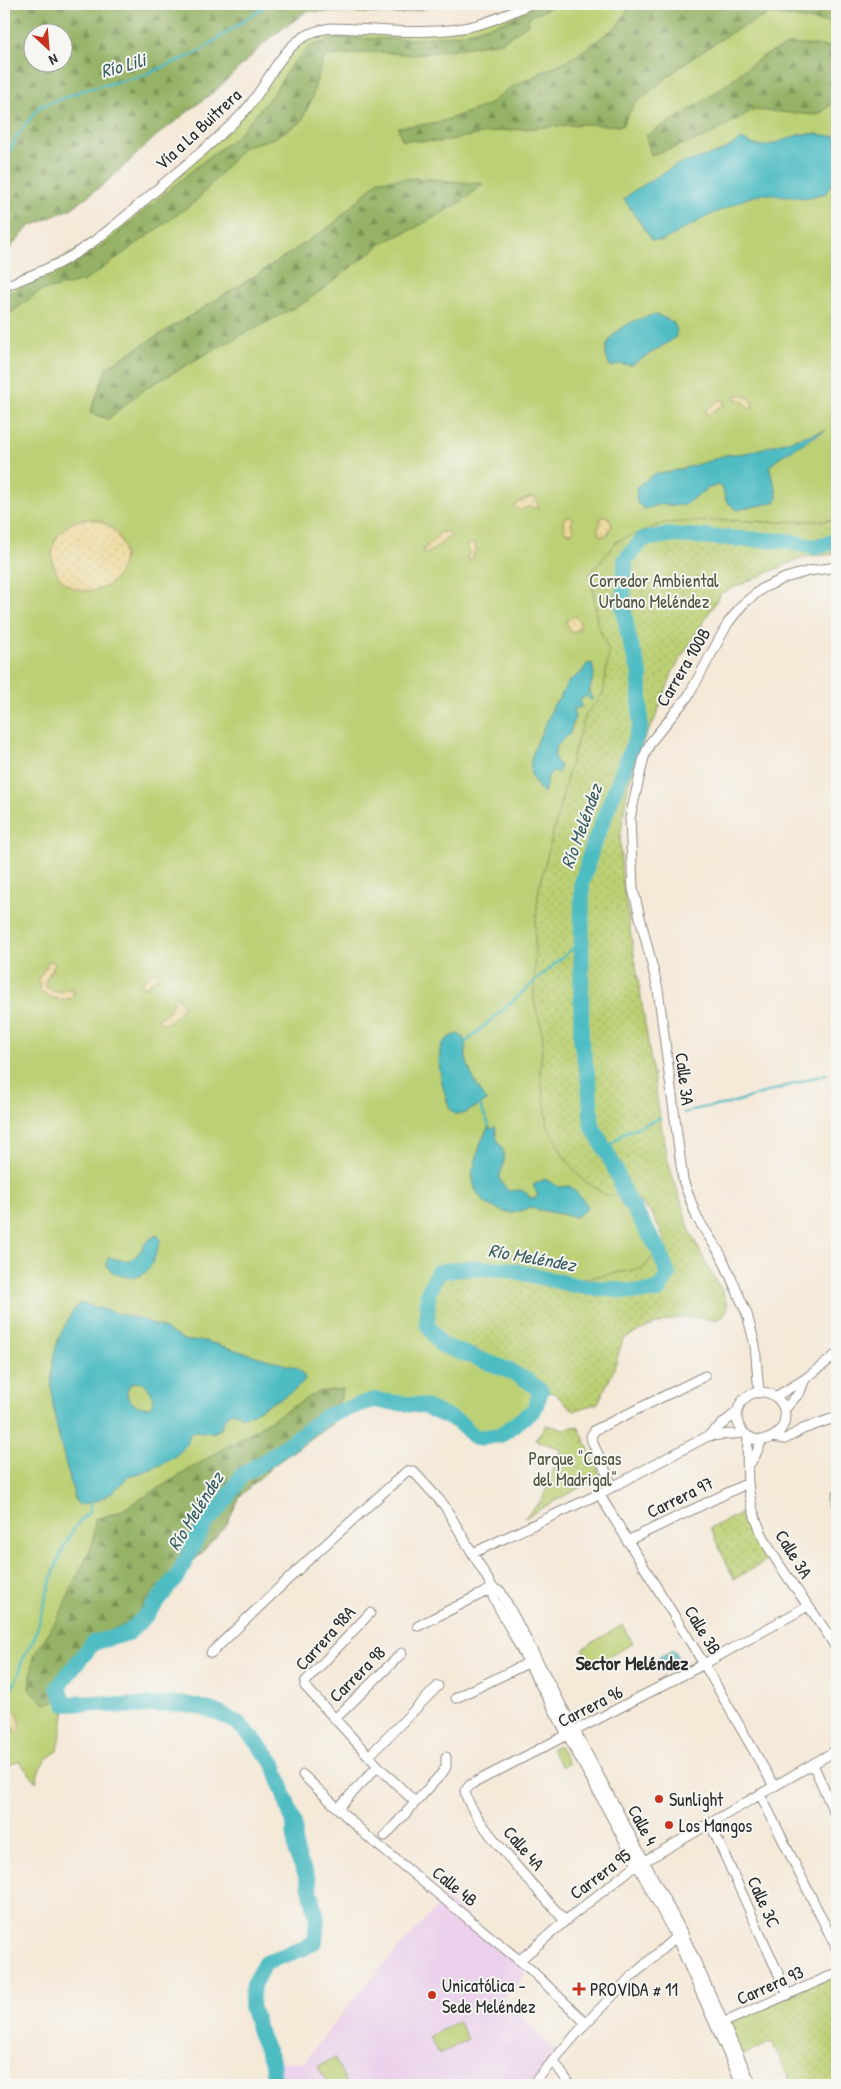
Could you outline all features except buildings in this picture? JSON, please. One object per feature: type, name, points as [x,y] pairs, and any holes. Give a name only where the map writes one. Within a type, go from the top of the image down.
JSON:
[{"type":"street","name":"Vía a La Buitrera","points":[[4,287],[59,263],[96,241],[128,215],[244,112],[286,51],[304,36],[320,29],[331,28],[438,31],[457,29],[477,25],[530,4]]},
{"type":"street","name":"Carrera 100B","points":[[644,757],[650,743],[689,695],[728,623],[743,604],[763,588],[785,578],[809,571],[837,567]]},
{"type":"street","name":"Calle 3A","points":[[644,757],[630,818],[633,889],[658,989],[682,1180],[697,1218],[721,1255],[747,1314],[755,1345],[758,1393]]},
{"type":"street","points":[[775,1397],[805,1379],[837,1354]]},
{"type":"street","points":[[613,1486],[592,1442],[591,1436],[595,1430],[705,1376]]},
{"type":"street","points":[[784,1410],[800,1392],[805,1379]]},
{"type":"street","points":[[473,1553],[599,1494],[708,1436],[738,1411],[746,1399],[758,1393],[767,1393],[775,1397],[781,1403],[784,1410],[784,1422],[779,1432],[772,1437],[762,1440],[746,1435],[708,1436]]},
{"type":"street","points":[[738,1411],[738,1422],[746,1435]]},
{"type":"street","points":[[772,1437],[785,1438],[803,1429],[837,1417]]},
{"type":"street","points":[[784,1422],[803,1429]]},
{"type":"street","name":"Calle 3A","points":[[746,1435],[749,1465],[748,1483],[759,1526],[774,1557],[837,1650]]},
{"type":"street","name":"Calle 3A","points":[[749,1465],[762,1440]]},
{"type":"street","name":"Calle 4","points":[[211,1653],[304,1564],[407,1471],[413,1471],[444,1505],[493,1588],[493,1597],[532,1661],[679,1934],[720,2025],[752,2085]]},
{"type":"street","name":"Carrera 97","points":[[627,1541],[748,1483]]},
{"type":"street","name":"Calle 3B","points":[[599,1494],[704,1664],[774,1786]]},
{"type":"street","points":[[418,1626],[493,1588]]},
{"type":"street","name":"Carrera 96","points":[[465,1792],[470,1785],[704,1664],[808,1606]]},
{"type":"street","name":"Carrera 98A","points":[[336,1719],[304,1686],[370,1613]]},
{"type":"street","name":"Carrera 98","points":[[336,1719],[402,1652]]},
{"type":"street","points":[[456,1698],[532,1661]]},
{"type":"street","points":[[370,1756],[438,1686]]},
{"type":"street","points":[[336,1719],[378,1766],[415,1802]]},
{"type":"street","name":"Carrera 95","points":[[520,1960],[565,1921],[640,1863],[837,1750]]},
{"type":"street","points":[[385,1836],[443,1772],[446,1767],[446,1757]]},
{"type":"street","points":[[813,1764],[837,1818]]},
{"type":"street","points":[[339,1808],[378,1766]]},
{"type":"street","name":"Calle 4B","points":[[303,1774],[368,1837],[520,1960],[586,2023]]},
{"type":"street","name":"Calle 4A","points":[[465,1792],[466,1800],[492,1837],[565,1921]]},
{"type":"street","points":[[760,1794],[837,1949]]},
{"type":"street","name":"Calle 3C","points":[[710,1823],[788,1995]]},
{"type":"street","points":[[532,2085],[586,2023],[631,1977],[679,1934]]},
{"type":"street","name":"Carrera 93","points":[[720,2025],[837,1974]]},
{"type":"street","name":"Calle 4","points":[[720,2025],[742,2085]]},
{"type":"street","points":[[553,2060],[570,2085]]},
{"type":"shaded area","name":"Unicatólica - Sede Meléndez","points":[[445,1898],[530,1969],[504,1999],[558,2054],[532,2085],[274,2085],[272,2061],[304,2062],[360,1991]]},
{"type":"green space","points":[[4,4],[444,4],[400,14],[307,11],[269,39],[216,90],[155,137],[108,181],[72,208],[29,227],[4,255]]},
{"type":"green space","points":[[530,4],[837,4],[837,541],[728,538],[619,779],[625,1195],[659,1250],[668,1275],[578,1286],[506,1269],[427,1324],[441,1345],[506,1369],[528,1381],[541,1391],[534,1410],[500,1435],[476,1438],[459,1422],[423,1406],[373,1400],[326,1416],[271,1457],[191,1549],[179,1574],[148,1613],[128,1633],[93,1643],[58,1687],[66,1704],[58,1751],[43,1764],[36,1782],[19,1761],[4,1767],[4,287],[96,241],[232,125],[286,51],[310,32],[457,29]]},
{"type":"green space","points":[[541,4],[558,4],[529,17],[528,24],[502,42],[415,55],[377,52],[326,56],[318,74],[312,99],[301,122],[274,138],[244,147],[196,201],[85,281],[40,291],[4,318],[4,295],[72,265],[109,241],[195,168],[237,136],[273,94],[291,65],[312,45],[337,38],[411,39],[462,34],[506,21]]},
{"type":"green space","points":[[632,4],[837,4],[837,24],[769,14],[734,31],[689,60],[635,103],[622,126],[583,124],[499,131],[439,142],[402,140],[398,127],[437,123],[488,105],[508,89],[576,56],[617,26]]},
{"type":"green space","points":[[790,44],[837,47],[837,100],[818,115],[753,110],[704,138],[651,155],[646,136],[704,101],[763,56]]},
{"type":"green space","points":[[418,178],[483,184],[460,203],[417,227],[384,242],[307,301],[213,350],[143,390],[108,419],[90,413],[107,367],[258,274],[332,225],[379,180]]},
{"type":"green space","name":"Corredor Ambiental Urbano Meléndez","points":[[724,520],[770,522],[837,520],[837,554],[804,557],[721,593],[673,671],[655,719],[643,741],[628,786],[620,838],[622,879],[666,1155],[690,1231],[708,1268],[723,1292],[728,1308],[723,1317],[718,1319],[683,1317],[648,1327],[623,1339],[613,1372],[598,1403],[574,1411],[554,1393],[541,1391],[528,1381],[506,1369],[441,1345],[427,1324],[428,1293],[438,1272],[469,1268],[506,1269],[564,1282],[644,1268],[665,1241],[652,1214],[636,1199],[605,1195],[582,1179],[564,1157],[548,1125],[540,1072],[543,1037],[534,1000],[535,926],[539,888],[573,754],[586,714],[603,694],[609,652],[597,623],[591,573],[617,541],[664,523]]},
{"type":"green space","points":[[343,1389],[333,1423],[274,1465],[240,1496],[227,1524],[196,1559],[155,1589],[131,1622],[101,1634],[83,1647],[52,1690],[55,1701],[45,1704],[29,1688],[34,1656],[60,1614],[93,1543],[95,1519],[119,1512],[317,1392]]},
{"type":"green space","name":"Parque \"Casas del Madrigal\"","points":[[546,1425],[564,1429],[578,1426],[601,1476],[524,1518],[542,1500],[561,1449],[535,1440]]},
{"type":"green space","points":[[744,1512],[768,1560],[734,1579],[710,1528]]},
{"type":"green space","points":[[622,1625],[633,1643],[593,1666],[582,1649]]},
{"type":"green space","points":[[558,1745],[569,1763],[562,1767],[551,1749]]},
{"type":"green space","points":[[837,1973],[837,2085],[792,2085],[772,2042],[739,2057],[724,2023]]},
{"type":"green space","points":[[458,2021],[468,2039],[439,2055],[429,2037]]},
{"type":"green space","points":[[335,2058],[347,2084],[328,2085],[318,2066]]},
{"type":"sand","points":[[735,395],[751,398],[753,407],[750,409],[743,401],[735,399]]},
{"type":"sand","points":[[721,399],[725,404],[707,415],[706,410]]},
{"type":"sand","points":[[532,497],[536,499],[539,508],[528,507],[519,511],[514,506],[519,502]]},
{"type":"sand","points":[[605,516],[609,518],[612,524],[607,535],[600,536],[598,531],[601,518]]},
{"type":"sand","points":[[566,517],[573,519],[571,524],[574,531],[571,533],[565,532],[563,521]]},
{"type":"sand","points":[[88,519],[108,525],[118,535],[124,555],[118,575],[108,585],[88,591],[68,585],[58,575],[52,555],[58,535],[68,525]]},
{"type":"sand","points":[[441,532],[449,532],[452,536],[424,554],[423,550]]},
{"type":"sand","points":[[470,543],[475,545],[476,550],[472,559],[468,561],[467,558],[470,553],[467,545]]},
{"type":"sand","points":[[575,616],[579,621],[580,627],[578,630],[571,632],[566,621]]},
{"type":"sand","points":[[49,961],[55,964],[46,980],[46,987],[57,992],[74,988],[74,994],[70,999],[54,998],[40,990],[38,979]]},
{"type":"sand","points":[[154,970],[159,974],[156,979],[143,988],[141,982]]},
{"type":"sand","points":[[177,995],[183,1005],[178,1014],[164,1024],[159,1022],[159,1018],[169,1011]]},
{"type":"sand","points":[[10,1707],[16,1711],[19,1717],[20,1732],[17,1734],[7,1714]]},
{"type":"water","points":[[801,134],[837,137],[837,175],[826,193],[806,198],[764,194],[750,197],[706,217],[662,241],[652,240],[624,199],[676,165],[720,152],[743,139],[750,143],[764,146]]},
{"type":"water","points":[[658,315],[673,322],[677,330],[675,338],[632,365],[620,364],[611,367],[606,356],[607,347],[611,338],[618,330],[638,319]]},
{"type":"water","points":[[826,430],[781,456],[770,466],[777,493],[776,501],[772,503],[737,510],[726,501],[722,487],[718,485],[707,489],[684,505],[672,506],[662,504],[644,509],[637,503],[636,487],[654,474],[670,472],[725,455],[746,453]]},
{"type":"water","points":[[592,663],[594,674],[589,693],[593,699],[590,700],[586,695],[580,699],[582,707],[573,709],[575,716],[570,734],[558,744],[555,753],[556,762],[560,766],[558,773],[552,772],[548,776],[544,793],[537,786],[531,773],[530,766],[533,751],[554,704],[559,699],[568,682],[582,672],[587,664]]},
{"type":"water","points":[[459,1034],[465,1043],[466,1058],[471,1072],[478,1088],[487,1101],[463,1114],[455,1114],[450,1109],[442,1084],[439,1055],[441,1047],[446,1040],[451,1036]]},
{"type":"water","points":[[489,1126],[491,1129],[496,1127],[497,1138],[503,1150],[504,1162],[499,1178],[508,1191],[521,1190],[530,1198],[535,1198],[538,1196],[533,1185],[545,1179],[559,1187],[570,1186],[586,1203],[587,1209],[576,1217],[530,1208],[513,1213],[504,1212],[483,1201],[475,1189],[472,1174],[481,1142]]},
{"type":"water","points":[[157,1235],[161,1240],[153,1262],[145,1273],[132,1277],[122,1276],[112,1272],[107,1266],[109,1257],[120,1260],[134,1258],[150,1239]]},
{"type":"water","points":[[80,1303],[143,1320],[159,1326],[186,1341],[205,1341],[297,1368],[305,1379],[292,1392],[250,1415],[243,1417],[234,1412],[228,1414],[221,1429],[212,1433],[194,1431],[190,1433],[185,1446],[170,1460],[143,1473],[129,1476],[118,1488],[101,1499],[79,1505],[75,1500],[58,1433],[54,1410],[52,1365],[57,1343],[69,1317]],"holes":[[[131,1384],[144,1384],[152,1395],[153,1399],[150,1407],[138,1406],[128,1398],[127,1390]]]},
{"type":"water","points":[[674,1650],[678,1657],[663,1665],[659,1657]]},
{"type":"waterway","name":"Río Lili","points":[[4,164],[17,136],[39,107],[87,89],[139,77],[197,53],[268,4]]},
{"type":"waterway","name":"Río Meléndez","points":[[274,2085],[272,2061],[261,2038],[251,2006],[253,1985],[265,1962],[302,1949],[315,1941],[317,1919],[308,1879],[296,1853],[294,1824],[274,1764],[251,1736],[236,1722],[214,1711],[186,1704],[123,1706],[94,1703],[66,1704],[58,1687],[93,1643],[128,1633],[148,1613],[179,1574],[205,1524],[226,1500],[242,1475],[271,1457],[326,1416],[373,1400],[423,1406],[459,1422],[476,1438],[500,1435],[534,1410],[541,1391],[528,1381],[506,1369],[441,1345],[427,1324],[428,1293],[438,1272],[469,1268],[506,1269],[578,1286],[637,1292],[658,1291],[668,1275],[659,1250],[625,1195],[613,1164],[592,1126],[589,1084],[581,1041],[582,883],[592,848],[640,727],[640,673],[629,639],[623,607],[625,560],[643,539],[669,535],[787,541],[813,547],[837,541]]},
{"type":"waterway","points":[[466,1042],[581,941]]},
{"type":"waterway","points":[[684,1113],[728,1104],[826,1074]]},
{"type":"waterway","points":[[480,1105],[489,1126]]},
{"type":"waterway","points":[[606,1149],[624,1133],[660,1118]]},
{"type":"waterway","points":[[4,1695],[16,1681],[21,1663],[34,1639],[62,1551],[79,1521],[90,1512],[90,1503]]},
{"type":"place","name":"Sunlight","points":[[659,1799]]},
{"type":"place","name":"Los Mangos","points":[[669,1825]]},
{"type":"place","name":"PROVIDA # 11","points":[[579,1989]]},
{"type":"place","name":"Unicatólica - Sede Meléndez","points":[[432,1995]]},
{"type":"district","name":"Sector Meléndez","points":[[632,1663]]}]
